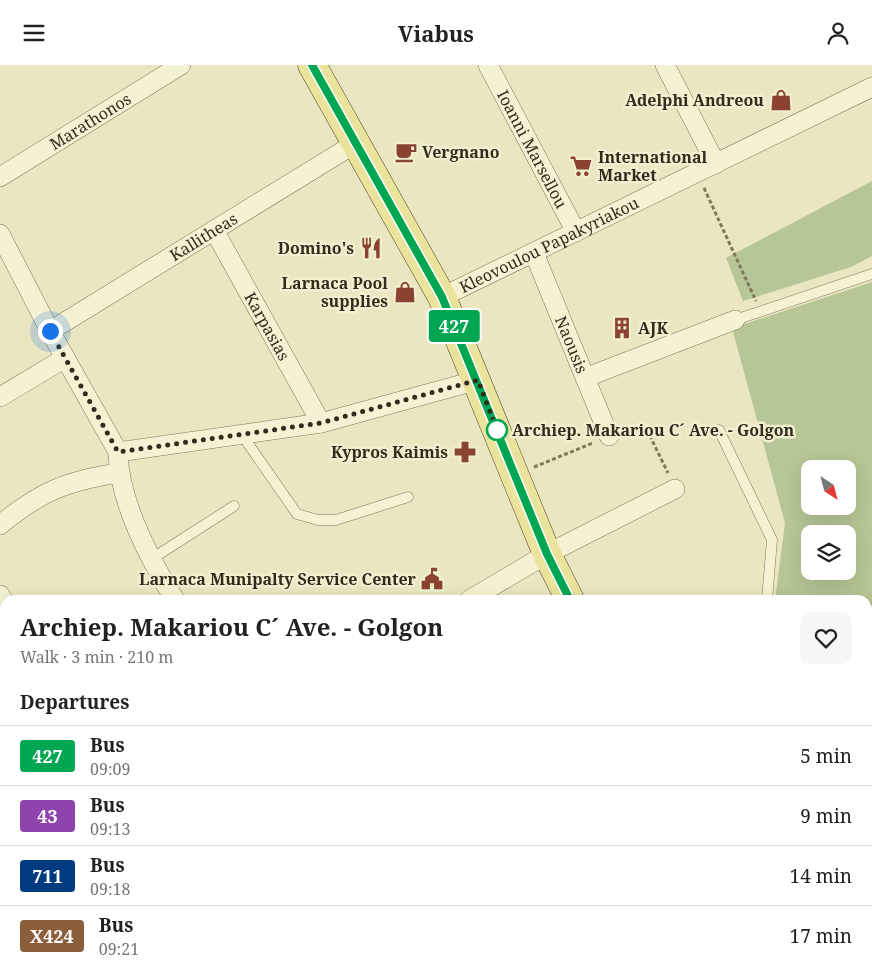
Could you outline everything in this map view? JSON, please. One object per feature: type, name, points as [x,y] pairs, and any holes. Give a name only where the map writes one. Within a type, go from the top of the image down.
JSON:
[{"type":"main road","points":[[312,65],[442,297],[478,380],[547,554],[568,595]]},
{"type":"street","name":"Marathonos","points":[[0,177],[181,65]]},
{"type":"street","name":"Ioanni Marsellou","points":[[488,65],[576,233]]},
{"type":"street","points":[[665,65],[716,164]]},
{"type":"street","name":"Kleovoulou Papakyriakou","points":[[442,297],[872,87]]},
{"type":"street","name":"Kallitheas","points":[[50,331],[356,143]]},
{"type":"street","name":"Karpasias","points":[[214,231],[321,423]]},
{"type":"street","points":[[0,234],[50,331],[118,452],[118,473],[128,505],[172,595]]},
{"type":"street","name":"Naousis","points":[[534,253],[610,436]]},
{"type":"street","points":[[587,377],[735,320]]},
{"type":"street","points":[[0,397],[65,358]]},
{"type":"street","points":[[118,452],[321,423],[478,380]]},
{"type":"street","points":[[0,525],[42,493],[80,479],[118,473]]},
{"type":"street","points":[[477,595],[547,554],[675,489]]},
{"type":"lane","points":[[735,320],[760,310],[872,274]]},
{"type":"lane","points":[[719,430],[772,540],[767,595]]},
{"type":"lane","points":[[242,435],[298,514],[318,521],[336,520],[408,497]]},
{"type":"lane","points":[[153,558],[234,506]]},
{"type":"path","points":[[696,173],[760,310]]},
{"type":"path","points":[[515,475],[610,436],[648,432],[675,489]]},
{"type":"green space","points":[[872,181],[872,256],[851,267],[743,301],[726,258]]},
{"type":"green space","points":[[872,282],[872,595],[776,595],[785,523],[732,328]]},
{"type":"bus line","name":"427","points":[[312,65],[442,297],[478,380],[547,554],[568,595]]},
{"type":"place","name":"Adelphi Andreou","points":[[781,100]]},
{"type":"place","name":"Vergnano","points":[[406,152]]},
{"type":"place","name":"International Market","points":[[581,166]]},
{"type":"place","name":"Domino's","points":[[371,248]]},
{"type":"place","name":"Larnaca Pool supplies","points":[[405,292]]},
{"type":"place","name":"AJK","points":[[622,328]]},
{"type":"place","name":"Archiep. Makariou C´ Ave. - Golgon","points":[[497,430]]},
{"type":"place","name":"Kypros Kaimis","points":[[465,452]]},
{"type":"place","name":"Larnaca Munipalty Service Center","points":[[432,579]]},
{"type":"route","points":[[50,331],[118,452],[321,423],[478,380],[497,430]]}]
